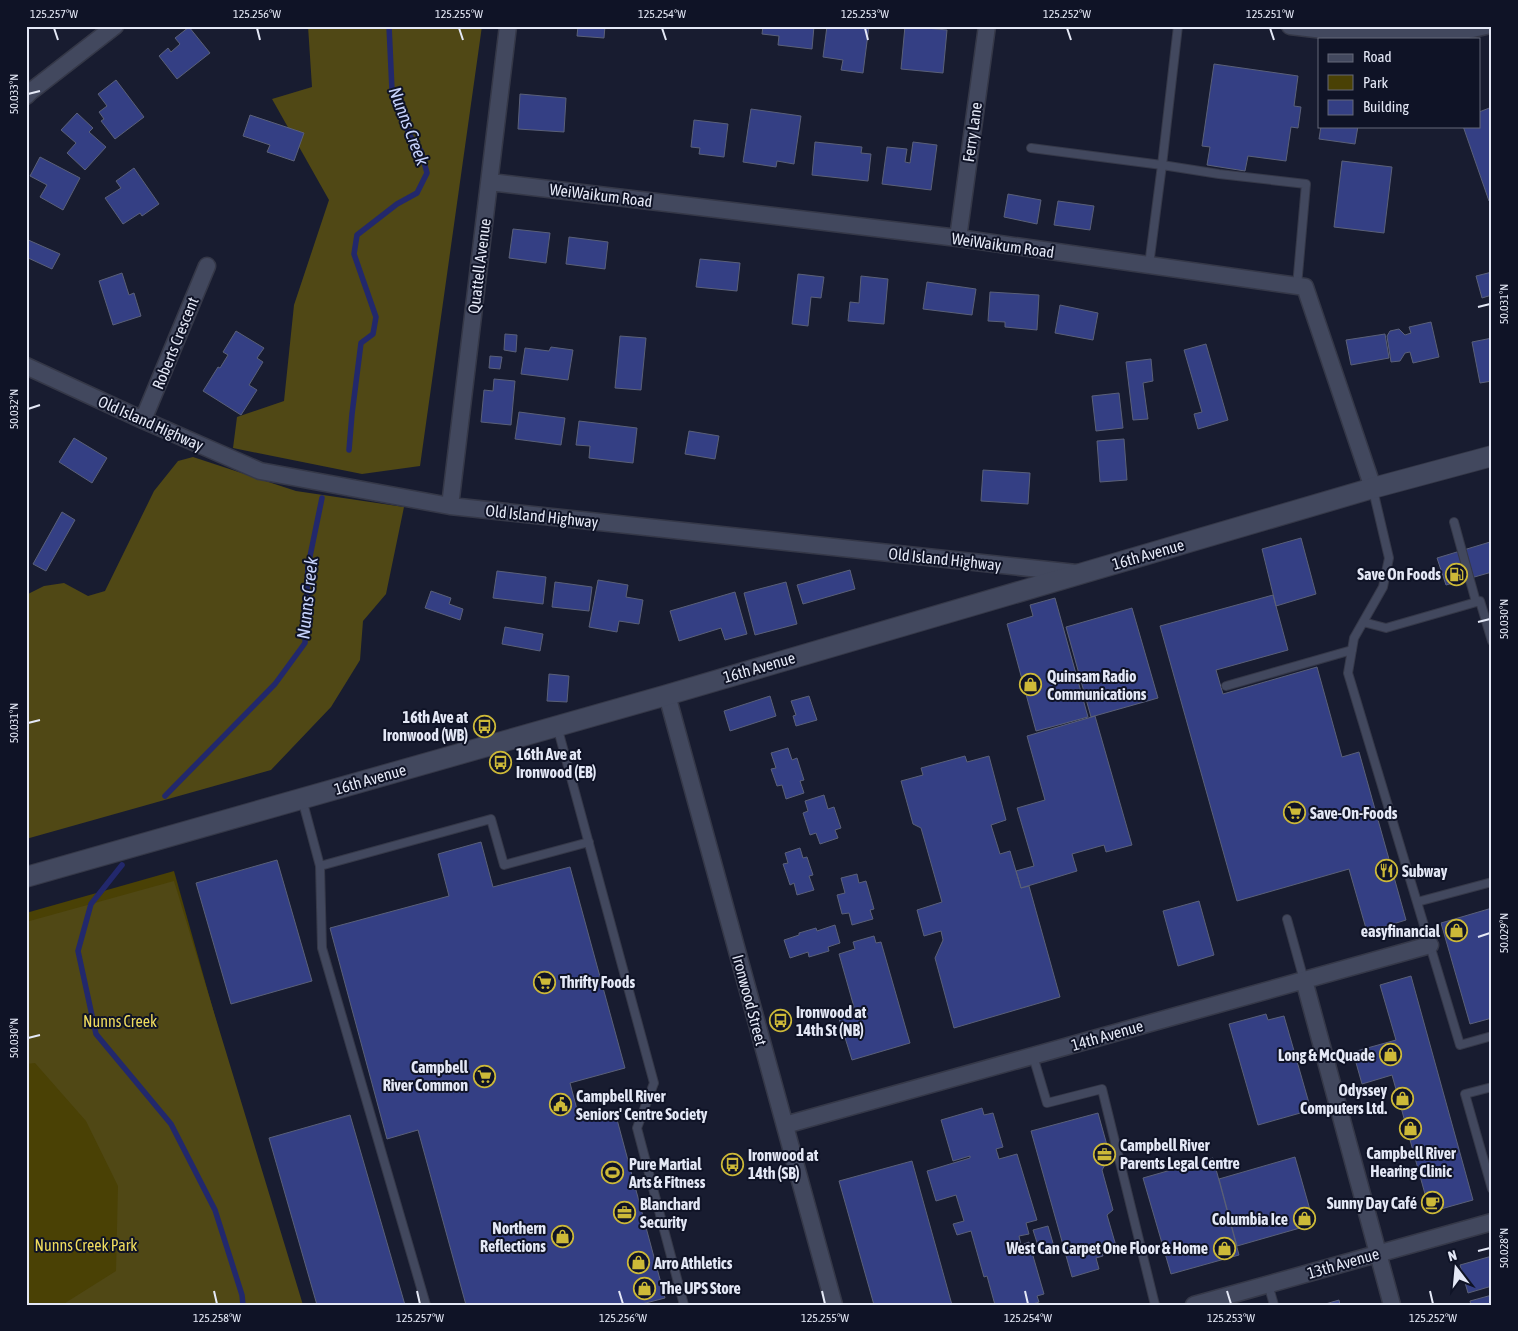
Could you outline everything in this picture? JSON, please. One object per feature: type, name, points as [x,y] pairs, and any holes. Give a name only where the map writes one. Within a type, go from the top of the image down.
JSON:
[{"type":"street","points":[[26,96],[115,26]]},
{"type":"street","name":"Quattell Avenue","points":[[450,506],[508,26]]},
{"type":"street","name":"Ferry Lane","points":[[958,238],[987,26]]},
{"type":"street","points":[[1290,26],[1373,36],[1455,33],[1486,26]]},
{"type":"street","name":"WeiWaikum Road","points":[[490,182],[958,238],[1297,286]]},
{"type":"street","name":"Roberts Crescent","points":[[143,420],[207,266]]},
{"type":"street","points":[[1297,286],[1305,288],[1372,488]]},
{"type":"street","name":"Old Island Highway","points":[[26,366],[260,471],[450,506],[1081,573]]},
{"type":"street","name":"16th Avenue","points":[[26,878],[557,726],[1372,488],[1492,456]]},
{"type":"street","name":"Ironwood Street","points":[[667,694],[834,1305]]},
{"type":"street","name":"14th Avenue","points":[[785,1124],[1430,945]]},
{"type":"street","points":[[1304,980],[1392,1305]]},
{"type":"street","name":"13th Avenue","points":[[1194,1305],[1492,1222]]},
{"type":"lane","points":[[1149,265],[1178,26]]},
{"type":"lane","points":[[1031,148],[1306,184],[1297,286]]},
{"type":"lane","points":[[1372,488],[1389,558],[1383,587],[1354,638],[1348,674],[1460,1045],[1492,1036]]},
{"type":"lane","points":[[1454,522],[1476,602]]},
{"type":"lane","points":[[1363,622],[1386,628],[1480,601],[1492,641]]},
{"type":"lane","points":[[1226,686],[1352,650]]},
{"type":"lane","points":[[557,726],[654,1083],[637,1128],[684,1305]]},
{"type":"lane","points":[[302,799],[320,866],[322,948],[426,1305]]},
{"type":"lane","points":[[320,866],[491,818],[504,865],[589,842]]},
{"type":"lane","points":[[1417,902],[1492,882]]},
{"type":"lane","points":[[1287,920],[1304,980]]},
{"type":"lane","points":[[1033,1056],[1047,1104],[1102,1089],[1155,1305]]},
{"type":"lane","points":[[1492,1087],[1465,1094],[1492,1189]]},
{"type":"lane","points":[[1268,1284],[1274,1305]]},
{"type":"green space","points":[[308,26],[482,26],[420,466],[362,474],[233,448],[237,417],[284,401],[294,305],[329,200],[272,99],[312,87]]},
{"type":"green space","points":[[193,457],[296,491],[404,507],[386,594],[363,621],[360,660],[331,707],[271,770],[26,839],[26,595],[44,586],[64,583],[88,596],[105,591],[154,491],[178,461]]},
{"type":"green space","name":"Nunns Creek","points":[[174,871],[296,1305],[26,1305],[26,913]]},
{"type":"green space","name":"Nunns Creek","points":[[174,881],[303,1305],[62,1305],[116,1271],[118,1186],[86,1121],[35,1063],[26,1064],[26,922]]},
{"type":"building","points":[[578,26],[605,26],[604,38],[577,36]]},
{"type":"building","points":[[763,26],[814,26],[812,49],[778,45],[779,36],[762,34]]},
{"type":"building","points":[[827,26],[869,26],[863,73],[841,70],[843,60],[823,57]]},
{"type":"building","points":[[905,26],[947,30],[943,73],[901,69]]},
{"type":"building","points":[[189,27],[210,53],[177,79],[159,56],[168,48],[171,52],[180,44],[175,38]]},
{"type":"building","points":[[1214,64],[1298,76],[1294,106],[1301,107],[1298,128],[1291,127],[1286,161],[1248,156],[1245,171],[1207,165],[1210,147],[1202,146]]},
{"type":"building","points":[[116,80],[144,117],[115,139],[101,121],[104,119],[99,112],[107,106],[98,94]]},
{"type":"building","points":[[520,94],[566,98],[564,132],[518,129]]},
{"type":"building","points":[[1492,107],[1492,200],[1489,201],[1464,128],[1480,128],[1480,112]]},
{"type":"building","points":[[751,109],[801,116],[794,164],[777,161],[776,167],[743,162]]},
{"type":"building","points":[[77,113],[93,128],[89,132],[106,147],[85,170],[67,153],[76,143],[61,130]]},
{"type":"building","points":[[250,115],[304,133],[294,161],[267,152],[270,145],[243,136]]},
{"type":"building","points":[[694,120],[728,124],[724,157],[699,154],[700,148],[691,147]]},
{"type":"building","points":[[1321,128],[1358,128],[1355,144],[1319,139]]},
{"type":"building","points":[[815,142],[862,147],[861,153],[871,154],[868,181],[812,175]]},
{"type":"building","points":[[913,142],[937,145],[931,190],[882,184],[887,147],[907,149],[905,162],[910,163]]},
{"type":"building","points":[[40,157],[80,178],[63,210],[40,197],[47,185],[30,176]]},
{"type":"building","points":[[1342,161],[1392,167],[1384,233],[1334,227]]},
{"type":"building","points":[[134,168],[159,204],[142,216],[140,213],[123,224],[105,198],[121,188],[116,181]]},
{"type":"building","points":[[1008,194],[1041,200],[1037,224],[1004,217]]},
{"type":"building","points":[[1058,201],[1094,206],[1090,230],[1054,225]]},
{"type":"building","points":[[513,229],[550,233],[546,263],[509,258]]},
{"type":"building","points":[[569,237],[608,242],[605,269],[566,264]]},
{"type":"building","points":[[26,239],[60,254],[52,269],[26,257]]},
{"type":"building","points":[[700,259],[740,263],[737,291],[696,287]]},
{"type":"building","points":[[1492,272],[1492,295],[1482,298],[1476,276]]},
{"type":"building","points":[[122,273],[129,295],[134,293],[141,316],[113,325],[99,281]]},
{"type":"building","points":[[798,274],[824,277],[821,298],[811,297],[808,326],[792,324]]},
{"type":"building","points":[[861,276],[888,279],[884,324],[848,321],[850,302],[859,303]]},
{"type":"building","points":[[927,282],[976,289],[972,315],[923,309]]},
{"type":"building","points":[[990,292],[1039,295],[1037,330],[1005,327],[1005,322],[988,321]]},
{"type":"building","points":[[1060,305],[1098,313],[1093,340],[1055,333]]},
{"type":"building","points":[[1431,322],[1439,357],[1413,363],[1410,352],[1405,353],[1400,361],[1391,362],[1387,336],[1390,331],[1399,329],[1405,335],[1411,333],[1409,327]]},
{"type":"building","points":[[236,331],[264,348],[257,358],[263,362],[249,385],[257,390],[241,415],[203,391],[228,355],[223,352]]},
{"type":"building","points":[[505,334],[517,335],[516,352],[504,350]]},
{"type":"building","points":[[1385,334],[1389,358],[1351,365],[1346,340]]},
{"type":"building","points":[[620,336],[646,338],[641,390],[615,388]]},
{"type":"building","points":[[1492,338],[1492,381],[1480,383],[1472,342]]},
{"type":"building","points":[[1206,344],[1228,420],[1198,429],[1194,414],[1202,412],[1184,350]]},
{"type":"building","points":[[551,347],[573,350],[568,380],[521,374],[525,348],[549,351]]},
{"type":"building","points":[[490,356],[502,357],[500,369],[489,368]]},
{"type":"building","points":[[1151,359],[1153,381],[1143,383],[1148,419],[1133,420],[1126,362]]},
{"type":"building","points":[[494,379],[515,381],[511,425],[481,422],[484,390],[493,391]]},
{"type":"building","points":[[1119,393],[1123,428],[1096,431],[1092,396]]},
{"type":"building","points":[[519,412],[565,418],[561,445],[515,439]]},
{"type":"building","points":[[579,421],[637,428],[633,463],[589,458],[590,446],[576,445]]},
{"type":"building","points":[[689,431],[719,436],[715,459],[685,454]]},
{"type":"building","points":[[74,438],[107,458],[92,483],[59,462]]},
{"type":"building","points":[[1124,439],[1127,480],[1100,482],[1097,441]]},
{"type":"building","points":[[983,470],[1030,473],[1028,504],[981,501]]},
{"type":"building","points":[[62,512],[75,520],[46,571],[33,564]]},
{"type":"building","points":[[1301,538],[1316,594],[1276,606],[1262,549]]},
{"type":"building","points":[[1490,542],[1492,547],[1492,572],[1446,585],[1437,558]]},
{"type":"building","points":[[850,570],[855,589],[803,604],[797,585]]},
{"type":"building","points":[[497,571],[546,577],[543,604],[493,598]]},
{"type":"building","points":[[598,580],[628,585],[626,597],[643,600],[639,624],[619,621],[617,632],[589,627]]},
{"type":"building","points":[[555,582],[592,587],[589,611],[552,607]]},
{"type":"building","points":[[786,582],[797,624],[755,635],[744,593]]},
{"type":"building","points":[[431,591],[451,598],[449,604],[463,609],[460,620],[425,608]]},
{"type":"building","points":[[735,592],[747,634],[725,640],[721,628],[679,641],[670,611]]},
{"type":"building","name":"Save-On-Foods","points":[[1273,595],[1288,650],[1216,670],[1223,694],[1317,667],[1342,757],[1359,752],[1406,920],[1367,932],[1349,869],[1237,901],[1160,626]]},
{"type":"building","points":[[1055,598],[1088,717],[1036,731],[1007,624],[1033,616],[1030,605]]},
{"type":"building","points":[[1132,608],[1158,698],[1091,717],[1066,627]]},
{"type":"building","points":[[505,627],[543,634],[540,651],[502,644]]},
{"type":"building","points":[[549,674],[569,676],[567,702],[547,701]]},
{"type":"building","points":[[770,696],[776,716],[730,731],[724,711]]},
{"type":"building","points":[[809,696],[817,720],[796,726],[793,716],[796,715],[791,701]]},
{"type":"building","points":[[1095,716],[1132,845],[1106,852],[1104,845],[1072,854],[1077,871],[1021,888],[1016,871],[1034,866],[1017,808],[1045,800],[1027,736]]},
{"type":"building","points":[[788,748],[792,760],[797,758],[804,780],[800,781],[804,793],[786,799],[782,785],[777,786],[771,769],[776,768],[771,753]]},
{"type":"building","points":[[965,756],[967,762],[989,756],[1006,820],[991,825],[1000,854],[1010,851],[1021,888],[1029,886],[1060,997],[954,1028],[935,958],[943,940],[941,931],[924,936],[917,910],[942,902],[921,828],[913,824],[901,781],[923,775],[921,768]]},
{"type":"building","points":[[824,795],[828,809],[834,807],[841,828],[835,830],[838,838],[820,844],[816,833],[810,835],[803,813],[808,811],[805,801]]},
{"type":"building","name":"Campbell River Common","points":[[481,842],[493,887],[570,867],[625,1068],[570,1083],[580,1121],[615,1112],[665,1298],[638,1305],[466,1305],[418,1130],[387,1139],[330,928],[449,896],[438,854]]},
{"type":"building","points":[[800,848],[803,858],[807,857],[813,875],[809,876],[814,890],[797,895],[794,883],[790,885],[783,864],[788,863],[785,853]]},
{"type":"building","points":[[277,860],[312,981],[231,1004],[196,883]]},
{"type":"building","points":[[857,874],[859,883],[866,881],[874,909],[870,910],[873,919],[852,925],[849,913],[842,914],[837,895],[845,893],[841,878]]},
{"type":"building","points":[[1199,901],[1214,955],[1178,966],[1163,911]]},
{"type":"building","points":[[1492,908],[1492,1018],[1470,1024],[1441,923]]},
{"type":"building","points":[[835,925],[840,943],[828,947],[829,951],[809,957],[808,952],[790,958],[784,940],[816,928],[817,931]]},
{"type":"building","points":[[874,936],[876,943],[881,942],[910,1043],[852,1060],[837,1012],[854,1007],[839,954],[855,949],[853,942]]},
{"type":"building","points":[[1411,976],[1473,1200],[1430,1212],[1392,1075],[1362,1084],[1353,1052],[1396,1040],[1380,985]]},
{"type":"building","points":[[1266,1014],[1268,1020],[1284,1016],[1311,1110],[1258,1125],[1229,1024]]},
{"type":"building","points":[[982,1108],[984,1115],[993,1113],[1003,1147],[996,1149],[999,1159],[1017,1154],[1037,1220],[1026,1223],[1029,1234],[1019,1236],[1021,1245],[1029,1242],[1044,1294],[1037,1296],[1039,1302],[1030,1305],[995,1305],[987,1276],[984,1277],[971,1231],[957,1235],[953,1224],[964,1221],[956,1195],[936,1201],[927,1171],[970,1158],[970,1156],[953,1161],[941,1120]]},
{"type":"building","points":[[1098,1113],[1110,1156],[1102,1170],[1113,1210],[1107,1215],[1116,1246],[1101,1250],[1103,1256],[1096,1258],[1099,1269],[1072,1277],[1031,1131]]},
{"type":"building","points":[[350,1115],[405,1305],[317,1305],[269,1138]]},
{"type":"building","points":[[1295,1157],[1314,1224],[1237,1246],[1219,1179]]},
{"type":"building","points":[[1213,1158],[1239,1255],[1171,1274],[1143,1178]]},
{"type":"building","points":[[912,1161],[952,1305],[874,1305],[839,1181]]},
{"type":"building","points":[[1048,1226],[1055,1250],[1041,1255],[1033,1230]]},
{"type":"building","points":[[1492,1256],[1492,1286],[1468,1293],[1460,1265]]},
{"type":"building","points":[[1492,1295],[1492,1305],[1471,1305],[1470,1301]]},
{"type":"building","points":[[1339,1300],[1340,1305],[1322,1305]]},
{"type":"waterway","name":"Nunns Creek","points":[[349,450],[361,343],[373,334],[376,317],[354,254],[357,235],[397,204],[417,193],[427,173],[421,151],[409,134],[392,90],[389,26]]},
{"type":"waterway","name":"Nunns Creek","points":[[165,796],[275,684],[305,643],[308,566],[322,498]]},
{"type":"waterway","name":"Nunns Creek","points":[[122,865],[91,904],[78,951],[96,1034],[171,1124],[215,1210],[242,1295],[243,1305]]},
{"type":"place","name":"Save On Foods","points":[[1457,574]]},
{"type":"place","name":"Quinsam Radio Communications","points":[[1031,685]]},
{"type":"place","name":"16th Ave at Ironwood (WB)","points":[[484,726]]},
{"type":"place","name":"16th Ave at Ironwood (EB)","points":[[500,763]]},
{"type":"place","name":"Save-On-Foods","points":[[1294,813]]},
{"type":"place","name":"Subway","points":[[1386,871]]},
{"type":"place","name":"easyfinancial","points":[[1456,931]]},
{"type":"place","name":"Thrifty Foods","points":[[544,982]]},
{"type":"place","name":"Ironwood at 14th St (NB)","points":[[780,1021]]},
{"type":"place","name":"Long & McQuade","points":[[1391,1055]]},
{"type":"place","name":"Campbell River Common","points":[[484,1076]]},
{"type":"place","name":"Odyssey Computers Ltd.","points":[[1403,1099]]},
{"type":"place","name":"Campbell River Seniors' Centre Society","points":[[560,1105]]},
{"type":"place","name":"Campbell River Hearing Clinic","points":[[1411,1129]]},
{"type":"place","name":"Campbell River Parents Legal Centre","points":[[1104,1154]]},
{"type":"place","name":"Ironwood at 14th (SB)","points":[[732,1164]]},
{"type":"place","name":"Pure Martial Arts & Fitness","points":[[613,1173]]},
{"type":"place","name":"Sunny Day Café","points":[[1433,1203]]},
{"type":"place","name":"Blanchard Security","points":[[624,1213]]},
{"type":"place","name":"Columbia Ice","points":[[1304,1219]]},
{"type":"place","name":"Northern Reflections","points":[[562,1237]]},
{"type":"place","name":"West Can Carpet One Floor & Home","points":[[1224,1248]]},
{"type":"place","name":"Arro Athletics","points":[[638,1263]]},
{"type":"place","name":"The UPS Store","points":[[644,1288]]},
{"type":"park label","name":"Nunns Creek Park","points":[[86,1245]]}]
